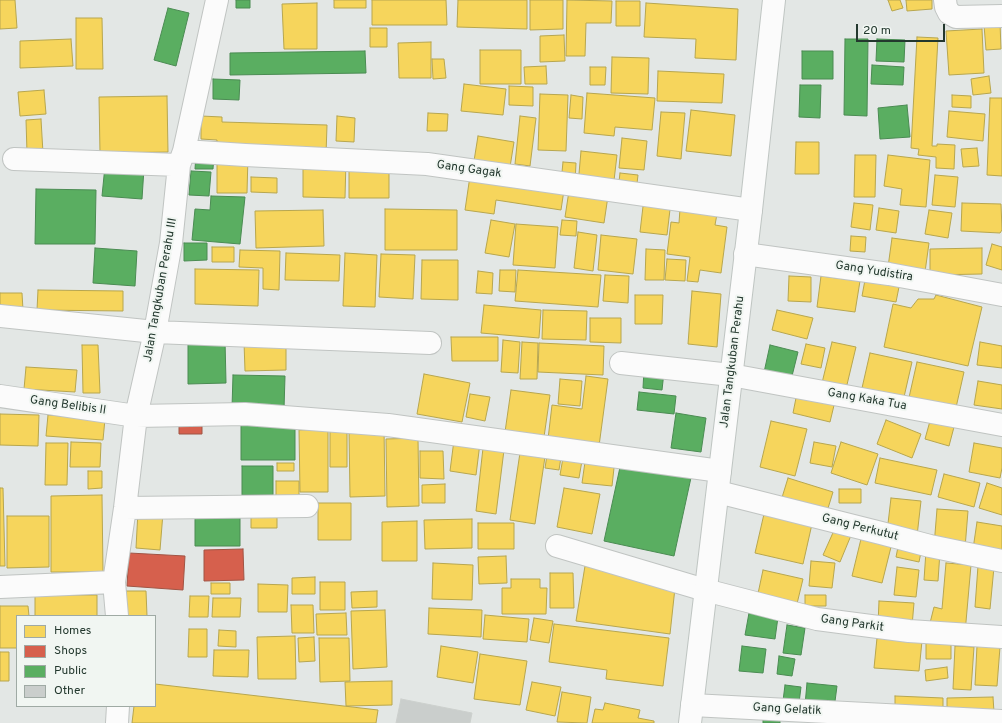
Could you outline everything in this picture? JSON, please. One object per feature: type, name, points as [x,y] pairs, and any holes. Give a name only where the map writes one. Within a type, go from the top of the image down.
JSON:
[{"type":"street","name":"Jalan Tangkuban Perahu III","points":[[117,615],[114,582],[136,416],[156,332],[171,243],[181,158],[217,0]]},
{"type":"street","name":"Jalan Tangkuban Perahu","points":[[691,714],[751,210],[774,0]]},
{"type":"street","points":[[945,0],[949,13],[956,17],[1002,16]]},
{"type":"street","name":"Gang Gagak","points":[[14,159],[181,158],[245,155],[426,164],[751,210]]},
{"type":"street","name":"Gang Yudistira","points":[[745,254],[889,274],[1002,295]]},
{"type":"street","points":[[0,316],[156,332],[430,343]]},
{"type":"street","name":"Gang Kaka Tua","points":[[621,363],[731,375],[1002,425]]},
{"type":"street","name":"Gang Belibis II","points":[[0,396],[136,416],[245,414],[388,425],[720,471]]},
{"type":"street","name":"Gang Perkutut","points":[[718,492],[930,546],[1002,561]]},
{"type":"street","points":[[125,508],[307,506]]},
{"type":"street","name":"Gang Parkit","points":[[557,546],[705,590],[817,619],[909,631],[1002,637]]},
{"type":"street","points":[[0,587],[114,582]]},
{"type":"street","points":[[117,723],[118,707]]},
{"type":"street","name":"Gang Gelatik","points":[[691,714],[1002,721]]},
{"type":"building: Homes","points":[[0,0],[15,0],[17,28],[0,29]]},
{"type":"building: Homes","points":[[334,0],[366,0],[366,8],[334,8]]},
{"type":"building: Homes","points":[[372,0],[446,0],[447,25],[372,25]]},
{"type":"building: Homes","points":[[458,0],[527,0],[527,29],[457,27]]},
{"type":"building: Homes","points":[[530,0],[563,0],[563,29],[530,30]]},
{"type":"building: Homes","points":[[567,0],[612,1],[611,23],[586,23],[585,56],[566,56]]},
{"type":"building: Homes","points":[[888,0],[900,0],[903,8],[892,11]]},
{"type":"building: Homes","points":[[906,0],[932,0],[932,9],[907,11]]},
{"type":"building: Homes","points":[[616,1],[640,1],[640,26],[616,26]]},
{"type":"building: Homes","points":[[317,3],[317,49],[284,49],[282,4]]},
{"type":"building: Homes","points":[[646,3],[738,9],[736,60],[695,58],[696,39],[644,37]]},
{"type":"building: Homes","points":[[76,18],[102,18],[103,69],[76,69]]},
{"type":"building: Homes","points":[[1000,23],[1001,49],[986,50],[984,25]]},
{"type":"building: Homes","points":[[370,28],[387,28],[387,47],[370,47]]},
{"type":"building: Homes","points":[[982,29],[984,73],[949,75],[946,31]]},
{"type":"building: Homes","points":[[564,35],[565,61],[540,62],[540,36]]},
{"type":"building: Homes","points":[[917,37],[938,38],[932,146],[937,146],[937,144],[955,145],[954,169],[936,168],[936,157],[918,155],[919,149],[911,148]]},
{"type":"building: Homes","points":[[71,39],[73,66],[20,68],[20,41]]},
{"type":"building: Homes","points":[[431,42],[431,78],[399,78],[398,43]]},
{"type":"building: Homes","points":[[480,50],[521,50],[521,84],[480,84]]},
{"type":"building: Homes","points":[[612,57],[649,58],[648,94],[611,93]]},
{"type":"building: Homes","points":[[432,59],[444,59],[446,78],[433,79]]},
{"type":"building: Homes","points":[[546,66],[547,84],[525,84],[524,67]]},
{"type":"building: Homes","points":[[590,67],[606,67],[605,85],[590,85]]},
{"type":"building: Homes","points":[[658,71],[724,74],[722,103],[657,101]]},
{"type":"building: Homes","points":[[989,76],[991,93],[973,95],[971,79]]},
{"type":"building: Homes","points":[[464,84],[506,89],[503,115],[461,111]]},
{"type":"building: Homes","points":[[509,86],[533,87],[533,106],[509,105]]},
{"type":"building: Homes","points":[[44,90],[46,114],[20,116],[18,92]]},
{"type":"building: Homes","points":[[587,93],[655,98],[652,130],[615,127],[614,136],[584,133]]},
{"type":"building: Homes","points":[[540,94],[568,95],[566,151],[538,150]]},
{"type":"building: Homes","points":[[571,95],[583,97],[582,119],[569,118]]},
{"type":"building: Homes","points":[[952,95],[971,96],[971,108],[952,107]]},
{"type":"building: Homes","points":[[167,96],[168,152],[100,153],[99,97]]},
{"type":"building: Homes","points":[[990,98],[1002,98],[1002,176],[987,175]]},
{"type":"building: Homes","points":[[691,110],[735,115],[731,156],[686,151]]},
{"type":"building: Homes","points":[[949,111],[985,114],[983,141],[947,137]]},
{"type":"building: Homes","points":[[661,112],[685,113],[681,159],[657,156]]},
{"type":"building: Homes","points":[[428,113],[448,114],[447,131],[427,131]]},
{"type":"building: Homes","points":[[201,116],[222,117],[222,122],[327,125],[326,155],[216,151],[217,140],[201,139]]},
{"type":"building: Homes","points":[[337,116],[355,118],[354,142],[336,141]]},
{"type":"building: Homes","points":[[520,116],[536,118],[530,166],[515,164]]},
{"type":"building: Homes","points":[[41,119],[43,153],[27,153],[26,120]]},
{"type":"building: Homes","points":[[478,136],[514,142],[510,167],[474,161]]},
{"type":"building: Homes","points":[[622,138],[647,141],[644,170],[619,168]]},
{"type":"building: Homes","points":[[796,142],[819,142],[819,174],[795,174]]},
{"type":"building: Homes","points":[[977,148],[979,166],[963,167],[961,149]]},
{"type":"building: Homes","points":[[581,151],[617,155],[613,189],[578,185]]},
{"type":"building: Homes","points":[[855,155],[876,155],[875,197],[854,197]]},
{"type":"building: Homes","points":[[888,155],[930,160],[926,207],[900,205],[902,189],[884,186]]},
{"type":"building: Homes","points":[[217,156],[248,156],[247,193],[217,193]]},
{"type":"building: Homes","points":[[303,160],[346,160],[345,198],[303,197]]},
{"type":"building: Homes","points":[[563,162],[576,163],[575,183],[561,182]]},
{"type":"building: Homes","points":[[349,164],[389,164],[389,198],[349,198]]},
{"type":"building: Homes","points":[[620,173],[638,175],[636,192],[618,190]]},
{"type":"building: Homes","points":[[935,175],[958,177],[955,207],[932,205]]},
{"type":"building: Homes","points":[[470,176],[564,190],[561,210],[496,200],[494,214],[465,210]]},
{"type":"building: Homes","points":[[251,177],[277,178],[277,193],[251,192]]},
{"type":"building: Homes","points":[[569,191],[608,196],[604,223],[565,217]]},
{"type":"building: Homes","points":[[644,198],[671,201],[667,235],[640,232]]},
{"type":"building: Homes","points":[[854,203],[873,205],[870,230],[851,227]]},
{"type":"building: Homes","points":[[962,203],[1001,204],[1002,230],[1000,233],[961,231]]},
{"type":"building: Homes","points":[[879,208],[899,211],[896,233],[876,230]]},
{"type":"building: Homes","points":[[385,209],[457,210],[457,250],[385,250]]},
{"type":"building: Homes","points":[[680,209],[717,214],[715,225],[727,227],[721,273],[700,270],[698,282],[687,281],[690,257],[667,254],[671,222],[679,223]]},
{"type":"building: Homes","points":[[323,210],[324,246],[256,248],[255,211]]},
{"type":"building: Homes","points":[[929,210],[952,213],[948,238],[925,234]]},
{"type":"building: Homes","points":[[491,220],[515,224],[509,257],[485,253]]},
{"type":"building: Homes","points":[[562,220],[577,221],[576,236],[560,235]]},
{"type":"building: Homes","points":[[516,224],[558,227],[555,268],[513,265]]},
{"type":"building: Homes","points":[[578,232],[597,235],[593,271],[574,268]]},
{"type":"building: Homes","points":[[601,235],[637,239],[633,274],[598,270]]},
{"type":"building: Homes","points":[[851,236],[866,237],[865,252],[850,251]]},
{"type":"building: Homes","points":[[892,238],[929,243],[925,272],[888,267]]},
{"type":"building: Homes","points":[[992,244],[1002,247],[1002,270],[986,265]]},
{"type":"building: Homes","points":[[212,247],[234,247],[234,262],[212,262]]},
{"type":"building: Homes","points":[[982,248],[982,274],[930,275],[930,249]]},
{"type":"building: Homes","points":[[646,249],[665,250],[664,280],[645,280]]},
{"type":"building: Homes","points":[[240,250],[280,251],[279,290],[263,289],[263,268],[239,267]]},
{"type":"building: Homes","points":[[286,253],[340,255],[339,281],[285,280]]},
{"type":"building: Homes","points":[[345,253],[377,255],[375,307],[343,306]]},
{"type":"building: Homes","points":[[381,254],[415,255],[413,299],[379,297]]},
{"type":"building: Homes","points":[[667,259],[686,260],[685,281],[665,280]]},
{"type":"building: Homes","points":[[422,260],[458,260],[458,300],[421,299]]},
{"type":"building: Homes","points":[[195,269],[259,270],[258,306],[195,304]]},
{"type":"building: Homes","points":[[500,270],[516,270],[515,292],[499,291]]},
{"type":"building: Homes","points":[[518,270],[601,275],[598,307],[515,301]]},
{"type":"building: Homes","points":[[478,271],[493,273],[492,294],[476,293]]},
{"type":"building: Homes","points":[[605,275],[629,276],[628,303],[603,301]]},
{"type":"building: Homes","points":[[789,276],[811,277],[811,302],[788,301]]},
{"type":"building: Homes","points":[[821,276],[860,281],[855,312],[817,307]]},
{"type":"building: Homes","points":[[865,280],[899,287],[896,302],[862,296]]},
{"type":"building: Homes","points":[[38,290],[123,291],[123,311],[37,310]]},
{"type":"building: Homes","points":[[692,291],[721,294],[717,347],[688,344]]},
{"type":"building: Homes","points":[[0,293],[22,293],[23,310],[0,310]]},
{"type":"building: Homes","points":[[635,295],[663,295],[662,324],[635,324]]},
{"type":"building: Homes","points":[[936,295],[982,307],[968,366],[884,347],[893,304],[911,308],[918,299],[934,299]]},
{"type":"building: Homes","points":[[484,305],[541,310],[539,338],[481,333]]},
{"type":"building: Homes","points":[[543,310],[587,311],[586,340],[542,339]]},
{"type":"building: Homes","points":[[777,310],[813,318],[807,339],[772,330]]},
{"type":"building: Homes","points":[[590,318],[621,318],[621,343],[590,342]]},
{"type":"building: Homes","points":[[451,337],[498,337],[498,361],[452,361]]},
{"type":"building: Homes","points":[[503,340],[520,342],[518,373],[501,372]]},
{"type":"building: Homes","points":[[244,342],[286,342],[286,370],[245,371]]},
{"type":"building: Homes","points":[[522,342],[538,343],[537,379],[520,379]]},
{"type":"building: Homes","points":[[832,342],[856,347],[845,393],[821,387]]},
{"type":"building: Homes","points":[[980,342],[1002,346],[1002,368],[977,365]]},
{"type":"building: Homes","points":[[539,343],[604,346],[603,375],[538,372]]},
{"type":"building: Homes","points":[[806,344],[825,348],[821,368],[801,364]]},
{"type":"building: Homes","points":[[82,345],[98,345],[100,393],[83,393]]},
{"type":"building: Homes","points":[[870,353],[912,362],[904,397],[862,388]]},
{"type":"building: Homes","points":[[917,362],[964,372],[955,412],[908,402]]},
{"type":"building: Homes","points":[[26,367],[77,370],[75,392],[24,389]]},
{"type":"building: Homes","points":[[424,374],[470,383],[462,422],[417,414]]},
{"type":"building: Homes","points":[[586,376],[608,379],[599,446],[548,439],[552,405],[582,409]]},
{"type":"building: Homes","points":[[560,379],[582,381],[580,406],[558,404]]},
{"type":"building: Homes","points":[[978,381],[1002,385],[1002,409],[974,405]]},
{"type":"building: Homes","points":[[798,388],[836,397],[830,422],[793,413]]},
{"type":"building: Homes","points":[[511,390],[550,395],[544,437],[505,432]]},
{"type":"building: Homes","points":[[470,394],[490,397],[485,421],[466,417]]},
{"type":"building: Homes","points":[[0,414],[39,415],[38,446],[0,445]]},
{"type":"building: Homes","points":[[48,415],[105,419],[103,440],[46,436]]},
{"type":"building: Homes","points":[[886,420],[921,434],[912,458],[877,444]]},
{"type":"building: Homes","points":[[771,421],[807,429],[795,476],[760,467]]},
{"type":"building: Homes","points":[[930,421],[954,427],[949,446],[925,439]]},
{"type":"building: Homes","points":[[330,428],[347,428],[347,467],[330,467]]},
{"type":"building: Homes","points":[[328,429],[328,492],[300,492],[299,430]]},
{"type":"building: Homes","points":[[349,429],[384,429],[385,496],[350,497]]},
{"type":"building: Homes","points":[[418,438],[419,506],[387,507],[386,439]]},
{"type":"building: Homes","points":[[484,439],[505,442],[496,514],[476,511]]},
{"type":"building: Homes","points":[[454,440],[480,443],[476,475],[450,471]]},
{"type":"building: Homes","points":[[71,442],[101,443],[100,467],[70,467]]},
{"type":"building: Homes","points":[[814,442],[836,446],[832,467],[810,463]]},
{"type":"building: Homes","points":[[841,442],[878,454],[867,485],[831,473]]},
{"type":"building: Homes","points":[[46,443],[68,443],[67,485],[45,485]]},
{"type":"building: Homes","points":[[974,443],[1002,448],[1002,468],[1000,478],[969,472]]},
{"type":"building: Homes","points":[[521,446],[546,450],[535,524],[510,520]]},
{"type":"building: Homes","points":[[548,449],[562,451],[559,470],[545,468]]},
{"type":"building: Homes","points":[[420,451],[443,451],[444,479],[420,478]]},
{"type":"building: Homes","points":[[564,452],[583,455],[579,478],[560,475]]},
{"type":"building: Homes","points":[[586,455],[615,459],[612,486],[582,483]]},
{"type":"building: Homes","points":[[880,458],[937,470],[931,495],[875,483]]},
{"type":"building: Homes","points":[[277,463],[294,463],[294,471],[277,471]]},
{"type":"building: Homes","points":[[88,471],[102,471],[102,488],[88,489]]},
{"type":"building: Homes","points":[[944,474],[980,483],[974,507],[938,497]]},
{"type":"building: Homes","points":[[788,478],[833,492],[825,518],[780,504]]},
{"type":"building: Homes","points":[[276,481],[299,481],[299,496],[276,496]]},
{"type":"building: Homes","points":[[987,483],[1002,488],[1002,515],[979,508]]},
{"type":"building: Homes","points":[[445,484],[445,503],[422,503],[422,485]]},
{"type":"building: Homes","points":[[0,488],[3,488],[5,566],[0,566]]},
{"type":"building: Homes","points":[[564,488],[600,494],[592,534],[557,527]]},
{"type":"building: Homes","points":[[839,489],[861,489],[861,503],[839,503]]},
{"type":"building: Homes","points":[[102,495],[103,572],[51,572],[51,496]]},
{"type":"building: Homes","points":[[891,498],[921,501],[917,536],[887,532]]},
{"type":"building: Homes","points":[[318,503],[351,503],[351,540],[318,540]]},
{"type":"building: Homes","points":[[251,508],[277,508],[277,528],[251,528]]},
{"type":"building: Homes","points":[[937,509],[968,511],[965,548],[934,546]]},
{"type":"building: Homes","points":[[138,511],[163,513],[160,550],[136,548]]},
{"type":"building: Homes","points":[[764,514],[812,524],[803,564],[755,553]]},
{"type":"building: Homes","points":[[7,516],[49,516],[49,567],[7,568]]},
{"type":"building: Homes","points":[[472,519],[472,548],[425,549],[424,520]]},
{"type":"building: Homes","points":[[417,521],[417,561],[382,561],[382,522]]},
{"type":"building: Homes","points":[[977,522],[1002,526],[1002,554],[973,549]]},
{"type":"building: Homes","points":[[478,523],[514,523],[514,549],[478,549]]},
{"type":"building: Homes","points":[[836,526],[852,533],[840,562],[823,555]]},
{"type":"building: Homes","points":[[861,539],[891,547],[882,583],[852,576]]},
{"type":"building: Homes","points":[[899,542],[922,547],[919,562],[896,557]]},
{"type":"building: Homes","points":[[926,551],[940,552],[938,581],[924,580]]},
{"type":"building: Homes","points":[[506,556],[507,583],[479,584],[478,557]]},
{"type":"building: Homes","points":[[811,561],[835,563],[832,588],[809,586]]},
{"type":"building: Homes","points":[[433,563],[473,565],[472,600],[432,599]]},
{"type":"building: Homes","points":[[946,563],[971,565],[965,633],[930,623],[934,607],[942,609]]},
{"type":"building: Homes","points":[[585,566],[675,588],[670,634],[576,621]]},
{"type":"building: Homes","points":[[978,566],[994,567],[990,609],[975,607]]},
{"type":"building: Homes","points":[[897,567],[919,570],[916,597],[894,595]]},
{"type":"building: Homes","points":[[763,570],[803,579],[795,612],[756,603]]},
{"type":"building: Homes","points":[[550,573],[573,573],[574,608],[550,608]]},
{"type":"building: Homes","points":[[315,577],[315,594],[292,594],[292,578]]},
{"type":"building: Homes","points":[[511,579],[540,579],[540,588],[547,588],[546,614],[502,614],[502,588],[511,588]]},
{"type":"building: Homes","points":[[320,582],[345,582],[345,610],[320,610]]},
{"type":"building: Homes","points":[[211,583],[230,583],[230,594],[211,594]]},
{"type":"building: Homes","points":[[258,584],[288,585],[287,612],[258,612]]},
{"type":"building: Homes","points":[[126,591],[146,591],[147,615],[127,615]]},
{"type":"building: Homes","points":[[377,591],[377,607],[352,608],[351,592]]},
{"type":"building: Homes","points":[[35,595],[97,595],[97,615],[35,615]]},
{"type":"building: Homes","points":[[805,595],[826,595],[826,606],[805,606]]},
{"type":"building: Homes","points":[[190,596],[209,596],[208,617],[189,617]]},
{"type":"building: Homes","points":[[213,598],[241,598],[240,617],[212,617]]},
{"type":"building: Homes","points":[[879,601],[914,603],[912,626],[878,624]]},
{"type":"building: Homes","points":[[291,605],[313,605],[314,633],[292,633]]},
{"type":"building: Homes","points":[[0,606],[28,606],[29,615],[16,615],[16,648],[0,648]]},
{"type":"building: Homes","points":[[429,608],[482,610],[481,637],[428,634]]},
{"type":"building: Homes","points":[[385,610],[387,667],[353,669],[351,611]]},
{"type":"building: Homes","points":[[346,613],[347,635],[317,635],[316,614]]},
{"type":"building: Homes","points":[[485,615],[529,619],[527,642],[483,639]]},
{"type":"building: Homes","points":[[534,618],[553,621],[549,643],[530,640]]},
{"type":"building: Homes","points":[[554,624],[669,638],[663,686],[606,679],[607,670],[549,662]]},
{"type":"building: Homes","points":[[189,629],[207,629],[207,657],[188,657]]},
{"type":"building: Homes","points":[[219,630],[236,631],[236,647],[218,646]]},
{"type":"building: Homes","points":[[295,636],[296,679],[258,679],[257,637]]},
{"type":"building: Homes","points":[[314,637],[315,661],[299,662],[298,638]]},
{"type":"building: Homes","points":[[319,638],[349,638],[350,681],[320,682]]},
{"type":"building: Homes","points":[[877,638],[922,641],[919,671],[874,668]]},
{"type":"building: Homes","points":[[926,643],[951,643],[951,659],[926,659]]},
{"type":"building: Homes","points":[[441,646],[478,652],[473,683],[437,677]]},
{"type":"building: Homes","points":[[955,646],[974,647],[971,690],[953,689]]},
{"type":"building: Homes","points":[[977,646],[1000,647],[997,686],[975,685]]},
{"type":"building: Homes","points":[[214,650],[249,650],[248,677],[213,676]]},
{"type":"building: Homes","points":[[0,652],[9,652],[9,681],[0,681]]},
{"type":"building: Homes","points":[[480,654],[527,661],[520,705],[474,699]]},
{"type":"building: Homes","points":[[947,667],[948,678],[926,681],[925,670]]},
{"type":"building: Homes","points":[[392,681],[392,705],[346,706],[345,682]]},
{"type":"building: Homes","points":[[532,682],[561,687],[555,716],[526,710]]},
{"type":"building: Homes","points":[[156,684],[378,710],[376,723],[132,723],[134,707],[156,707]]},
{"type":"building: Homes","points":[[562,692],[591,697],[587,723],[557,722]]},
{"type":"building: Homes","points":[[895,696],[943,698],[943,714],[895,713]]},
{"type":"building: Homes","points":[[993,697],[994,712],[947,713],[947,698]]},
{"type":"building: Homes","points":[[605,703],[640,710],[638,718],[654,721],[654,723],[592,723],[595,709],[603,710]]},
{"type":"building: Shops","points":[[179,421],[202,421],[202,434],[179,434]]},
{"type":"building: Shops","points":[[243,549],[244,580],[204,581],[204,550]]},
{"type":"building: Shops","points":[[129,553],[185,556],[183,590],[127,586]]},
{"type":"building: Public","points":[[236,0],[250,0],[250,8],[236,8]]},
{"type":"building: Public","points":[[168,8],[189,13],[176,66],[154,60]]},
{"type":"building: Public","points":[[845,39],[868,39],[867,116],[844,115]]},
{"type":"building: Public","points":[[877,39],[905,40],[904,62],[876,61]]},
{"type":"building: Public","points":[[365,51],[366,73],[230,75],[230,53]]},
{"type":"building: Public","points":[[802,51],[833,51],[833,79],[802,79]]},
{"type":"building: Public","points":[[872,65],[904,67],[903,85],[871,84]]},
{"type":"building: Public","points":[[213,79],[240,80],[239,100],[213,99]]},
{"type":"building: Public","points":[[800,85],[821,85],[820,118],[799,117]]},
{"type":"building: Public","points":[[907,105],[910,137],[880,139],[878,108]]},
{"type":"building: Public","points":[[196,154],[214,155],[213,169],[195,169]]},
{"type":"building: Public","points":[[105,166],[144,168],[142,199],[102,196]]},
{"type":"building: Public","points":[[191,171],[211,172],[209,196],[189,195]]},
{"type":"building: Public","points":[[36,189],[96,190],[95,244],[35,244]]},
{"type":"building: Public","points":[[211,196],[245,197],[240,244],[192,240],[195,209],[210,210]]},
{"type":"building: Public","points":[[184,243],[207,243],[207,260],[184,261]]},
{"type":"building: Public","points":[[95,248],[137,251],[135,286],[93,283]]},
{"type":"building: Public","points":[[225,340],[226,383],[188,384],[188,341]]},
{"type":"building: Public","points":[[770,345],[798,352],[790,384],[763,377]]},
{"type":"building: Public","points":[[644,370],[664,372],[662,390],[643,388]]},
{"type":"building: Public","points":[[233,375],[285,376],[284,409],[232,408]]},
{"type":"building: Public","points":[[639,392],[676,396],[674,414],[637,410]]},
{"type":"building: Public","points":[[676,413],[706,418],[701,452],[671,448]]},
{"type":"building: Public","points":[[241,424],[295,424],[295,460],[241,460]]},
{"type":"building: Public","points":[[622,458],[692,473],[674,556],[604,541]]},
{"type":"building: Public","points":[[242,466],[273,466],[273,495],[242,495]]},
{"type":"building: Public","points":[[195,510],[240,511],[240,546],[195,546]]},
{"type":"building: Public","points":[[749,613],[778,617],[775,639],[745,635]]},
{"type":"building: Public","points":[[787,625],[805,628],[801,655],[783,653]]},
{"type":"building: Public","points":[[742,646],[766,649],[763,673],[739,671]]},
{"type":"building: Public","points":[[779,656],[795,659],[792,676],[777,674]]},
{"type":"building: Public","points":[[807,683],[837,686],[834,709],[805,705]]},
{"type":"building: Public","points":[[785,685],[801,687],[799,703],[783,701]]},
{"type":"building: Public","points":[[763,715],[780,716],[780,723],[763,723]]},
{"type":"building: Other","points":[[401,699],[472,713],[470,723],[396,723]]}]
